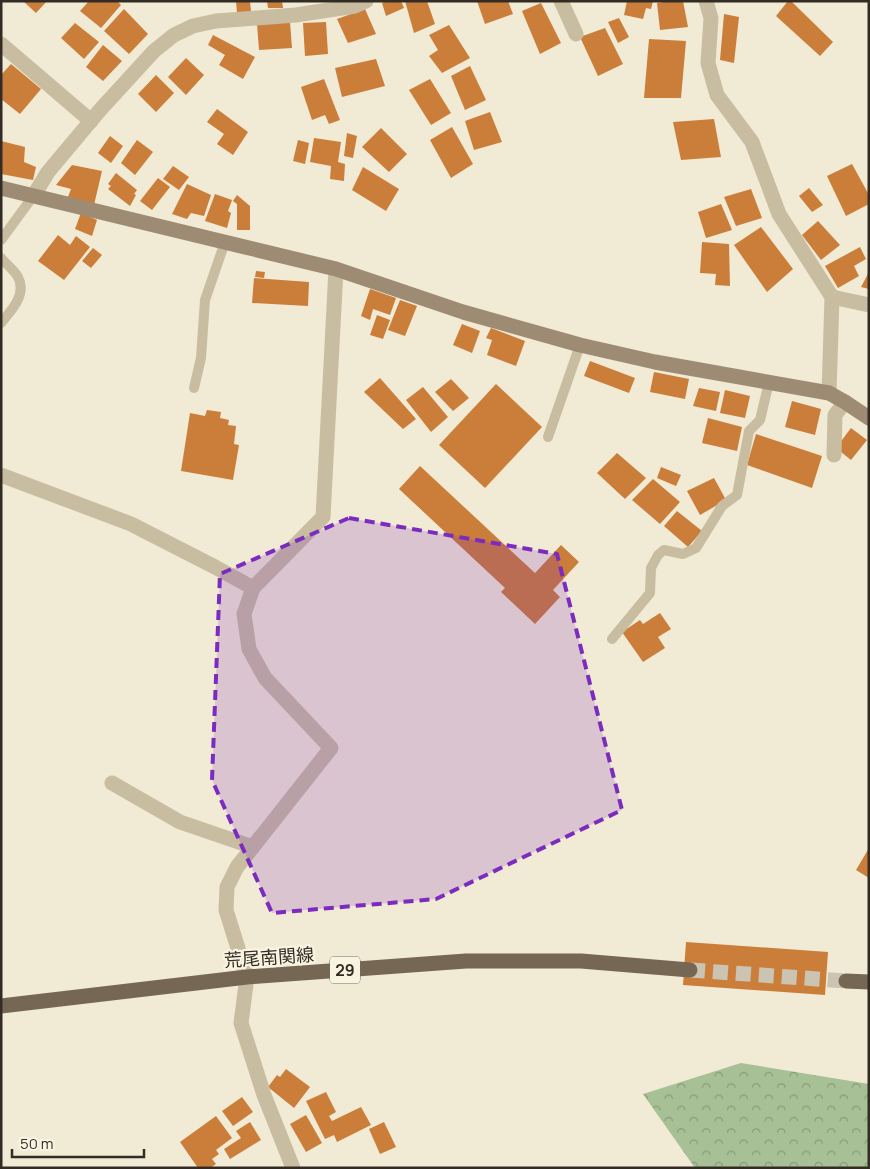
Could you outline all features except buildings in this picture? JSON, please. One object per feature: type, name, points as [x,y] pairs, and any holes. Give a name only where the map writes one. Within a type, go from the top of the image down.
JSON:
[{"type":"main road","name":"荒尾南関線","points":[[1,1006],[247,977],[466,961],[581,961],[690,970]]},
{"type":"main road","points":[[846,981],[869,982]]},
{"type":"street","points":[[34,195],[48,172],[91,121],[154,51],[174,35],[192,26],[216,21],[296,15],[355,6],[366,1]]},
{"type":"street","points":[[560,1],[576,34]]},
{"type":"street","points":[[706,1],[711,18],[708,63],[717,95],[752,142],[779,214],[833,304],[829,393]]},
{"type":"street","points":[[1,44],[91,121]]},
{"type":"street","points":[[1,188],[336,269],[463,312],[580,345],[655,362],[829,393],[869,418]]},
{"type":"street","points":[[293,1168],[264,1095],[241,1023],[247,977],[226,910],[227,887],[237,867],[331,748],[264,678],[249,649],[244,614],[253,588],[323,517],[336,269]]},
{"type":"street","points":[[833,304],[869,305]]},
{"type":"street","points":[[834,455],[835,415],[846,402]]},
{"type":"street","points":[[1,475],[131,524],[253,588]]},
{"type":"street","points":[[112,783],[180,822],[253,847]]},
{"type":"lane","points":[[1,240],[34,195]]},
{"type":"lane","points":[[194,388],[201,358],[204,300],[225,242]]},
{"type":"lane","points":[[1,258],[18,276],[22,289],[16,305],[1,323]]},
{"type":"lane","points":[[548,437],[580,345]]},
{"type":"lane","points":[[612,639],[650,593],[651,568],[658,555],[664,550],[683,554],[696,548],[722,506],[737,495],[749,431],[760,420],[770,382]]},
{"type":"highlighted area","points":[[349,518],[557,554],[622,810],[436,899],[272,913],[212,780],[220,574]]},
{"type":"green space","points":[[741,1063],[869,1084],[869,1168],[695,1168],[643,1094]]},
{"type":"tunnel","points":[[690,970],[846,981]]}]
